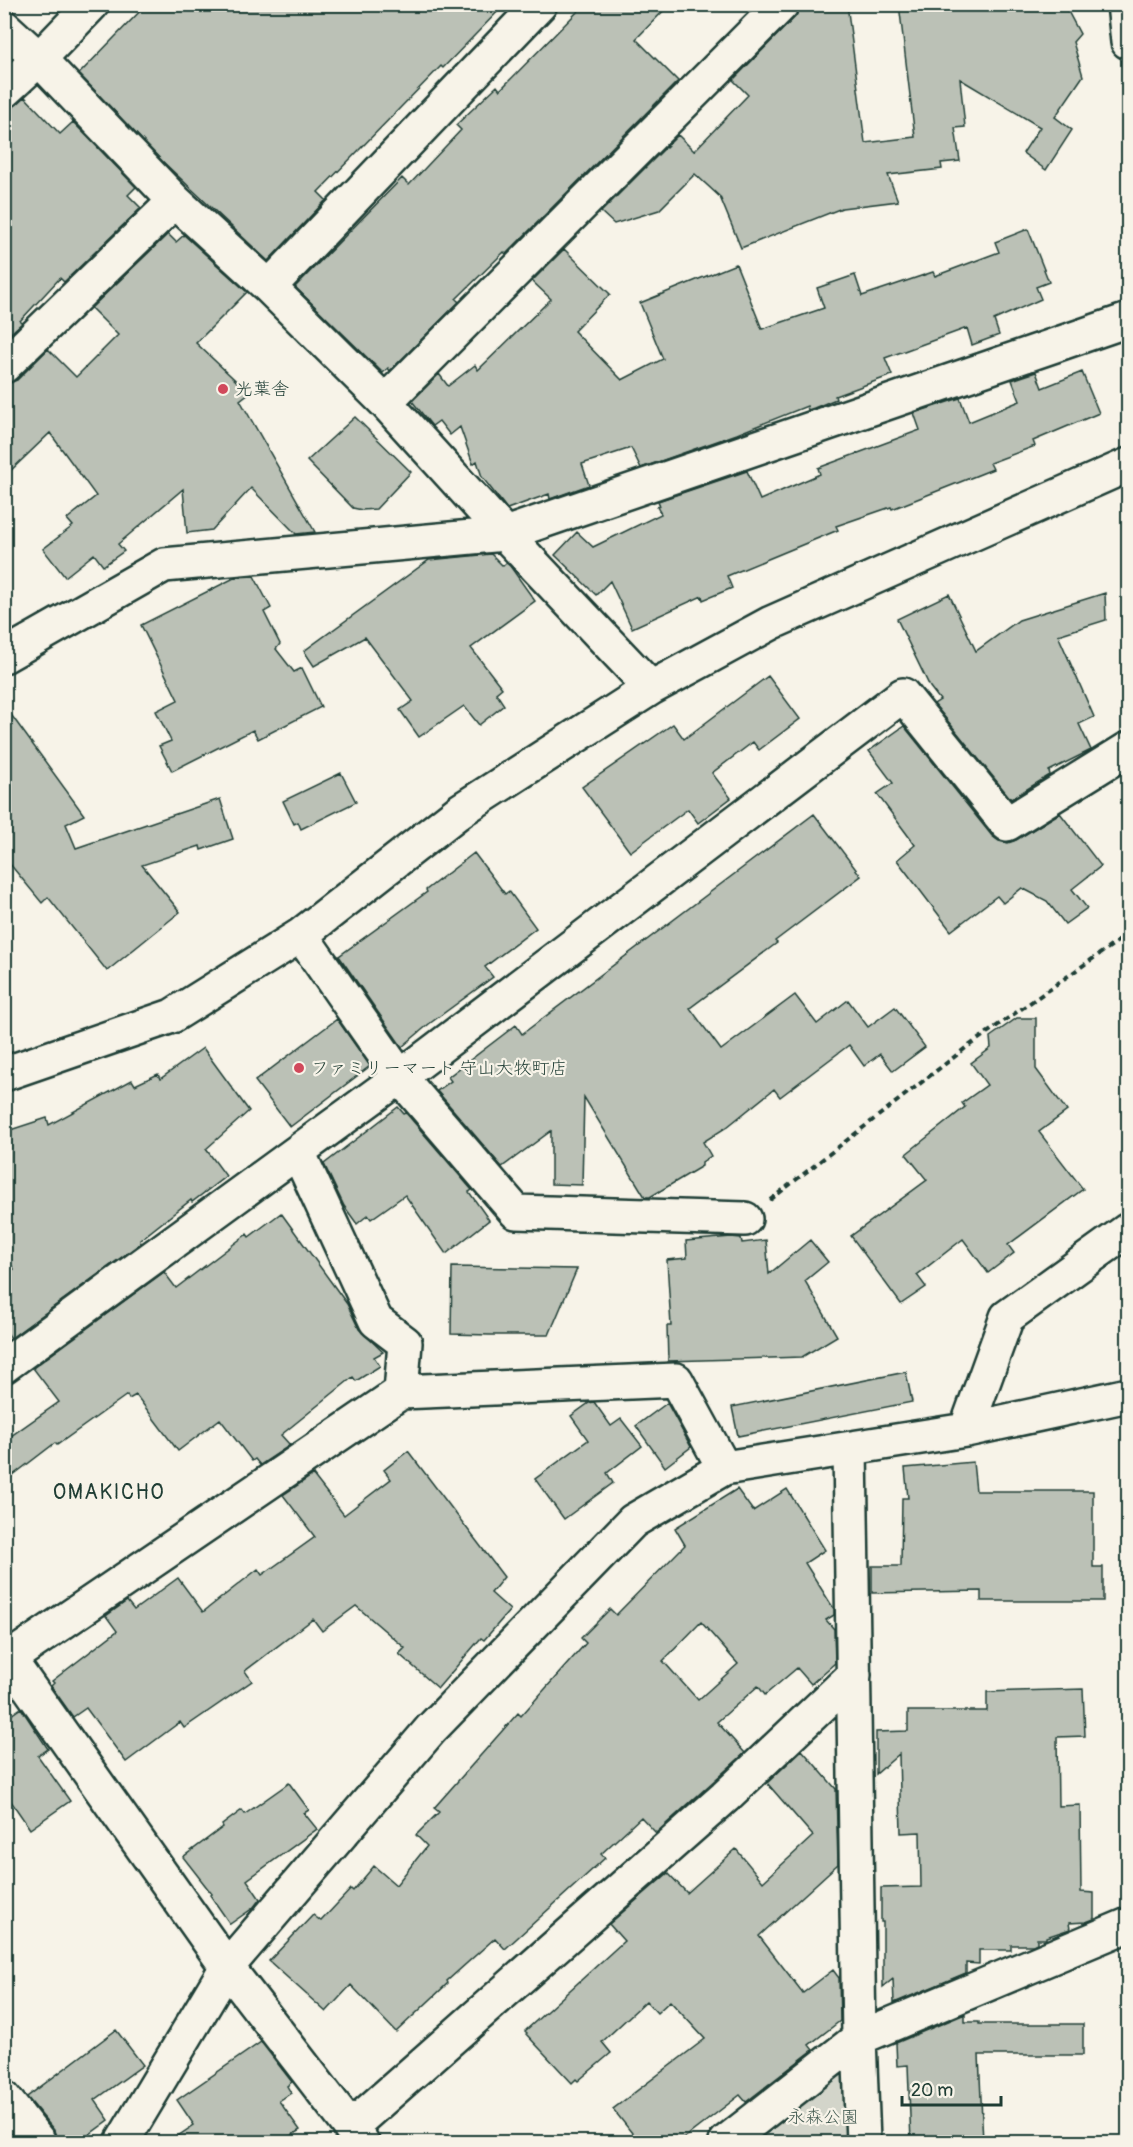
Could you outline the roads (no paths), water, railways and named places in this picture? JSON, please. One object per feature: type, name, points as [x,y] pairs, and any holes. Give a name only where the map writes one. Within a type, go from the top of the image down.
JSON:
[{"type":"street","points":[[4,91],[39,59],[92,4]]},
{"type":"street","points":[[269,287],[540,4]]},
{"type":"street","points":[[1125,4],[1128,42]]},
{"type":"street","points":[[385,402],[770,8]]},
{"type":"street","points":[[4,27],[39,59],[175,201],[269,287],[385,402],[505,534],[651,688]]},
{"type":"street","points":[[4,366],[175,201]]},
{"type":"street","points":[[4,656],[164,565],[505,534],[1128,320]]},
{"type":"street","points":[[4,1074],[172,1016],[301,935],[461,810],[651,688],[771,623],[1128,465]]},
{"type":"street","points":[[4,1366],[400,1077],[903,695],[1007,824],[1128,749]]},
{"type":"street","points":[[301,935],[400,1077],[516,1212],[745,1220]]},
{"type":"street","points":[[298,1152],[376,1321],[405,1343],[401,1392]]},
{"type":"street","points":[[966,1430],[1007,1317],[1128,1230]]},
{"type":"street","points":[[724,1468],[676,1380],[401,1392],[6,1657],[227,1967],[356,2135],[725,1797],[854,1675]]},
{"type":"street","points":[[122,2142],[227,1967],[431,1729],[633,1521],[724,1468],[966,1430],[1128,1395]]},
{"type":"street","points":[[850,1449],[859,2038],[864,2142]]},
{"type":"street","points":[[726,2142],[859,2038],[1128,1924]]},
{"type":"street","points":[[4,2098],[39,2142]]},
{"type":"place","name":"光葉舎","points":[[223,389]]},
{"type":"place","name":"ファミリーマート 守山大牧町店","points":[[299,1068]]},
{"type":"district","name":"OMAKICHO","points":[[109,1492]]},
{"type":"park label","name":"永森公園","points":[[823,2117]]}]
